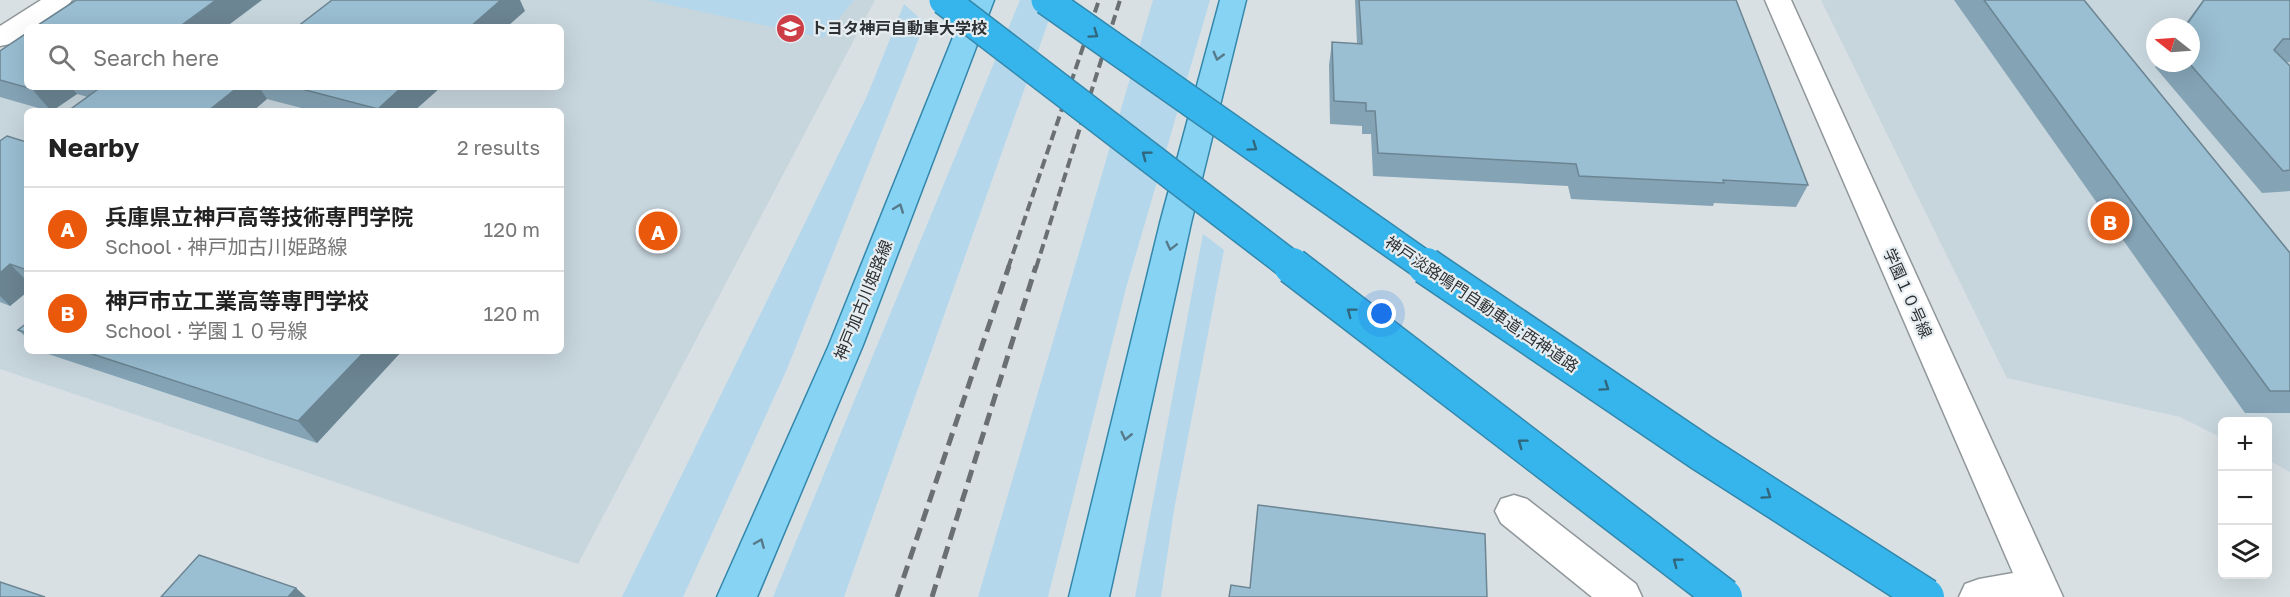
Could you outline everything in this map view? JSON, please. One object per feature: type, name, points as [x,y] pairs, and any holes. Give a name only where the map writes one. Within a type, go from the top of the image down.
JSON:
[{"type":"highway","points":[[944,0],[1724,597]]},
{"type":"highway","name":"神戸淡路鳴門自動車道;西神道路","points":[[1046,0],[1356,220],[1824,534],[1926,597]]},
{"type":"main road","name":"神戸加古川姫路線","points":[[737,597],[846,345],[981,0]]},
{"type":"main road","points":[[1089,597],[1141,370],[1233,0]]},
{"type":"street","points":[[0,38],[59,0]]},
{"type":"street","name":"学園１０号線","points":[[1778,0],[2041,592],[1979,597]]},
{"type":"street","points":[[1514,511],[1622,597]]},
{"type":"shaded area","points":[[110,0],[875,0],[578,564],[0,369],[0,75],[24,86],[24,90],[564,90],[564,24],[74,24]]},
{"type":"shaded area","points":[[647,0],[854,0],[823,38]]},
{"type":"shaded area","points":[[1020,0],[1056,0],[844,597],[773,597]]},
{"type":"shaded area","points":[[1153,0],[1210,0],[1126,288],[1048,597],[978,597]]},
{"type":"shaded area","points":[[1821,0],[2290,0],[2290,472],[2272,462],[2272,417],[2218,417],[2218,436],[2180,417],[2007,378]]},
{"type":"shaded area","points":[[904,4],[925,23],[787,369],[683,597],[622,597],[867,96]]},
{"type":"shaded area","points":[[1203,234],[1224,250],[1174,510],[1161,597],[1135,597]]},
{"type":"building","points":[[76,0],[216,0],[183,24],[40,24]]},
{"type":"building","points":[[332,0],[501,0],[473,24],[301,24]]},
{"type":"building","points":[[1359,0],[1736,0],[1808,185],[1579,176],[1576,164],[1378,153],[1375,111],[1366,111],[1366,103],[1334,101],[1332,42],[1362,44]]},
{"type":"building","points":[[1984,0],[2084,0],[2290,253],[2290,391],[2270,391]]},
{"type":"building","points":[[2204,0],[2290,0],[2290,39],[2283,39],[2274,50],[2290,66],[2290,170],[2283,171],[2197,72],[2200,72],[2200,18],[2191,18]]},
{"type":"building","points":[[24,35],[24,87],[0,80],[0,51]]},
{"type":"building","points":[[97,90],[234,90],[212,108],[72,108]]},
{"type":"building","points":[[305,90],[399,90],[379,108]]},
{"type":"building","points":[[7,136],[24,141],[24,269],[10,264],[0,273],[0,141]]},
{"type":"building","points":[[92,354],[362,354],[298,421]]},
{"type":"building","points":[[1258,505],[1485,534],[1487,597],[1229,597],[1231,585],[1250,588]]},
{"type":"building","points":[[199,555],[296,588],[288,597],[161,597]]},
{"type":"building","points":[[0,582],[45,597],[0,597]]},
{"type":"railway","points":[[1008,268],[1099,0]]},
{"type":"railway","points":[[1036,268],[1120,0]]},
{"type":"railway","points":[[897,597],[1009,266]]},
{"type":"railway","points":[[932,597],[1036,266]]},
{"type":"place","name":"トヨタ神戸自動車大学校","points":[[790,28]]},
{"type":"place","name":"神戸市立工業高等専門学校","points":[[2110,221]]},
{"type":"place","name":"兵庫県立神戸高等技術専門学院","points":[[658,231]]}]
